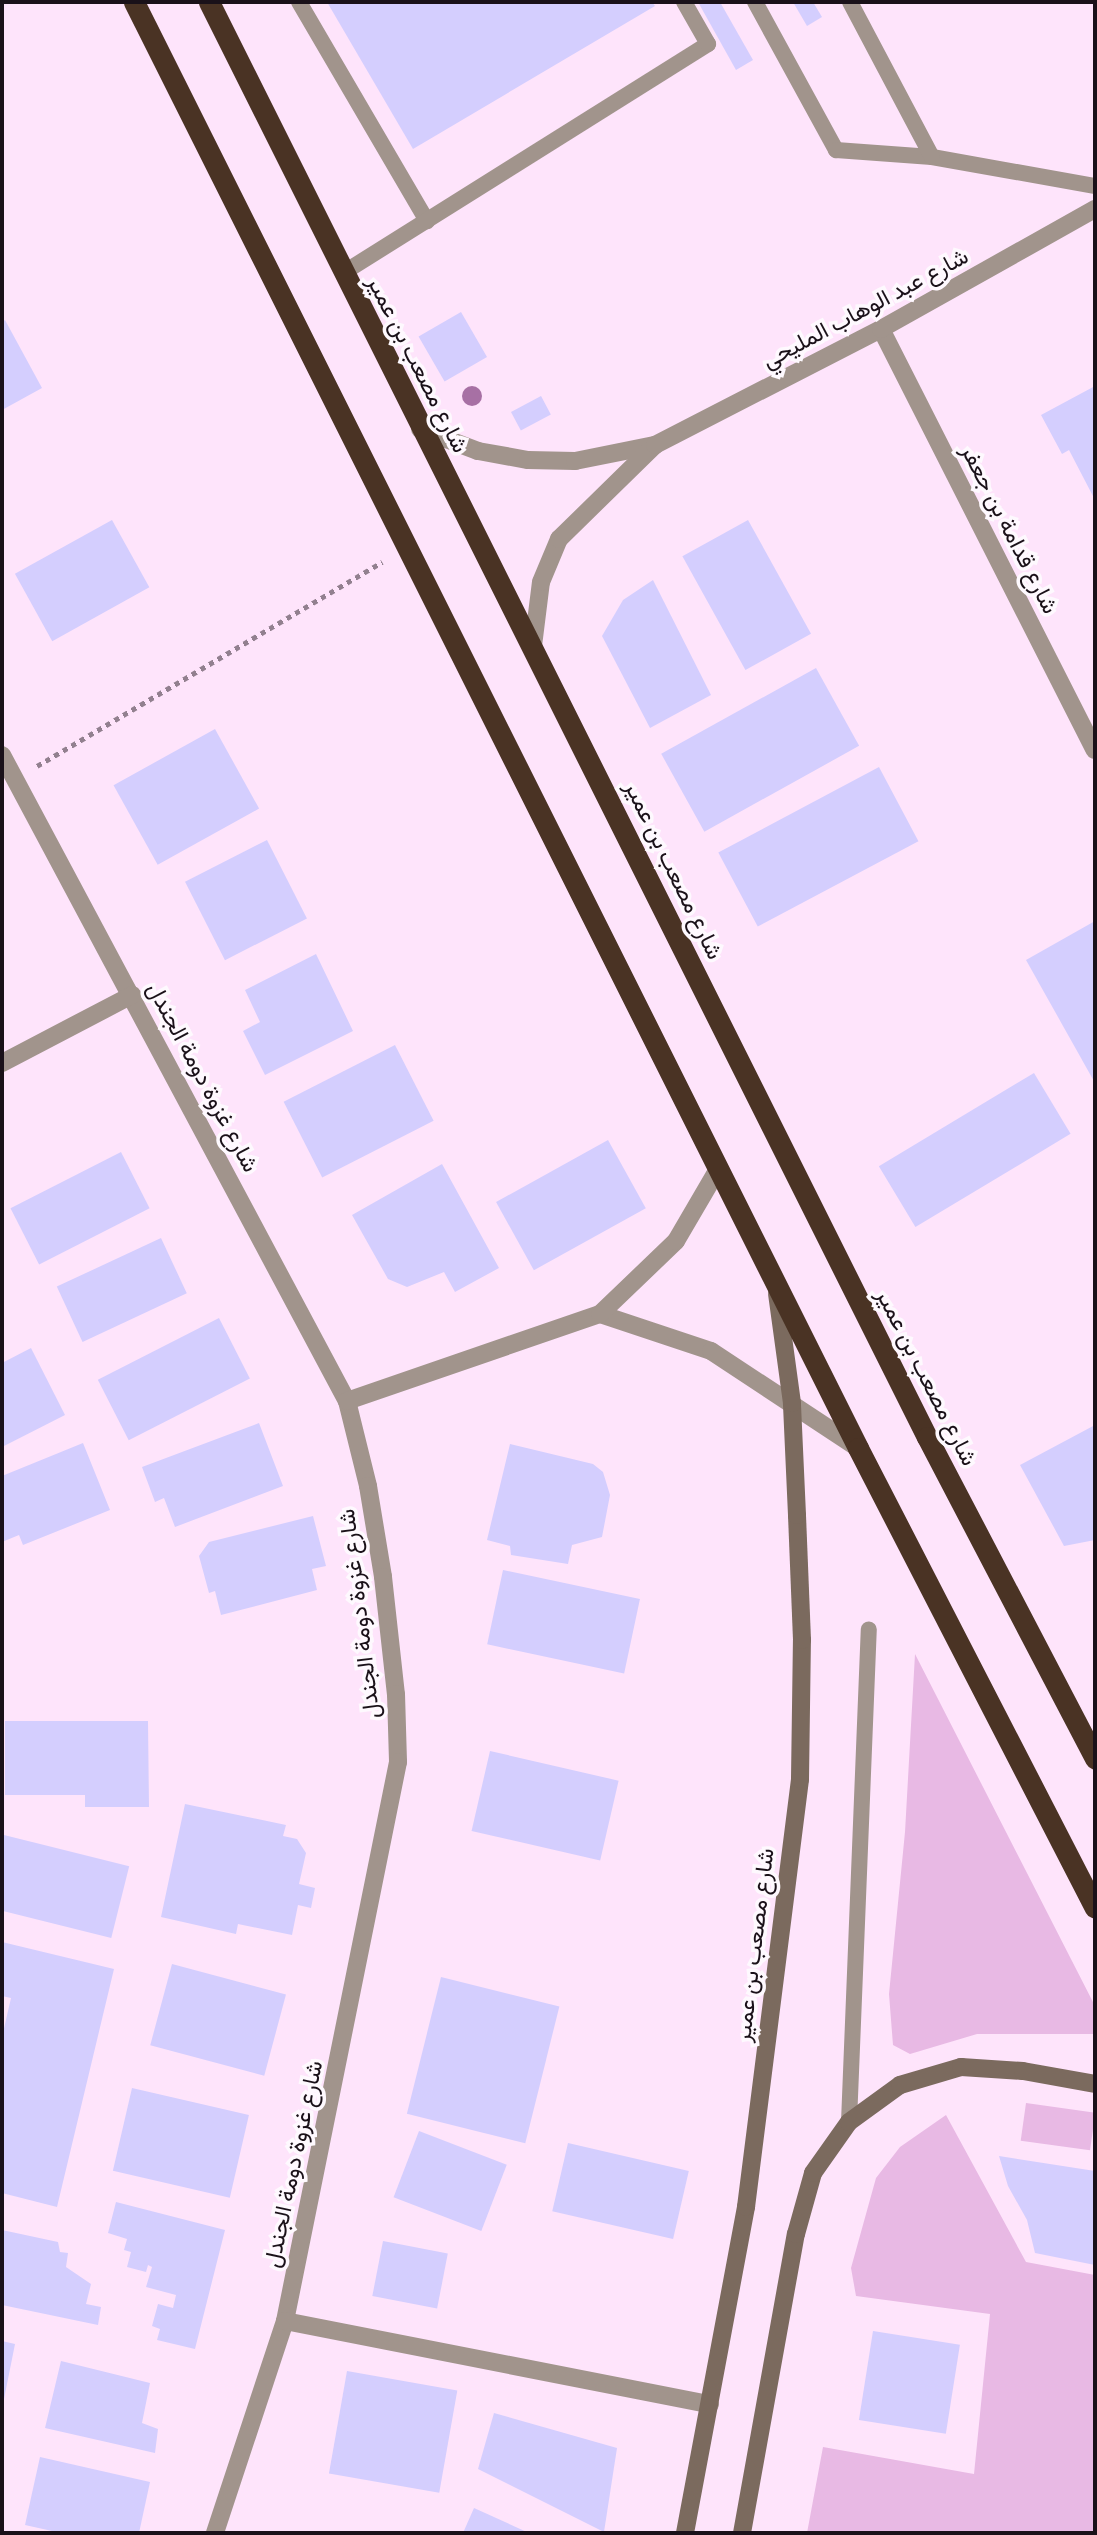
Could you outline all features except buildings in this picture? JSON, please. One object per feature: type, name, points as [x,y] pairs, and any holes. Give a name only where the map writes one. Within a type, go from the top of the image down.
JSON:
[{"type":"highway","name":"شارع مصعب بن عمير","points":[[134,2],[718,1169],[775,1273],[858,1448],[1095,1908]]},
{"type":"highway","name":"شارع مصعب بن عمير","points":[[209,2],[420,429],[533,646],[921,1424],[1095,1759]]},
{"type":"main road","name":"شارع مصعب بن عمير","points":[[685,2533],[746,2207],[800,1779],[802,1640],[792,1403],[775,1273]]},
{"type":"main road","points":[[742,2533],[796,2234],[813,2173],[849,2122],[900,2085],[961,2067],[1023,2071],[1095,2084]]},
{"type":"street","name":"شارع عبد الوهاب المليحي","points":[[420,429],[478,451],[528,460],[575,461],[655,445],[881,329],[1095,209]]},
{"type":"street","name":"شارع قدامة بن جعفر","points":[[881,329],[1095,750]]},
{"type":"street","name":"شارع عبد الوهاب المليحي","points":[[533,646],[541,582],[559,539],[655,445]]},
{"type":"street","name":"شارع غزوة دومة الجندل","points":[[2,755],[347,1401],[368,1486],[383,1577],[396,1694],[398,1762],[285,2321],[215,2533]]},
{"type":"street","points":[[2,1063],[132,995]]},
{"type":"street","points":[[347,1401],[600,1314],[676,1241],[718,1169]]},
{"type":"street","points":[[600,1314],[710,1351],[858,1448]]},
{"type":"street","points":[[285,2321],[710,2404]]},
{"type":"lane","points":[[299,2],[428,221]]},
{"type":"lane","points":[[344,273],[708,44],[684,2]]},
{"type":"lane","points":[[755,2],[836,150],[932,157],[1095,186]]},
{"type":"lane","points":[[850,2],[932,157]]},
{"type":"lane","points":[[849,2122],[869,1629]]},
{"type":"path","points":[[15,779],[407,548]]},
{"type":"shaded area","points":[[915,1654],[1095,2006],[1095,2034],[977,2034],[910,2054],[893,2045],[889,1994],[905,1832]]},
{"type":"shaded area","points":[[1026,2103],[1095,2113],[1090,2150],[1021,2141]]},
{"type":"shaded area","points":[[946,2115],[1026,2262],[1095,2275],[1095,2533],[807,2533],[823,2447],[974,2474],[990,2314],[856,2296],[851,2268],[876,2178],[900,2147]]}]
